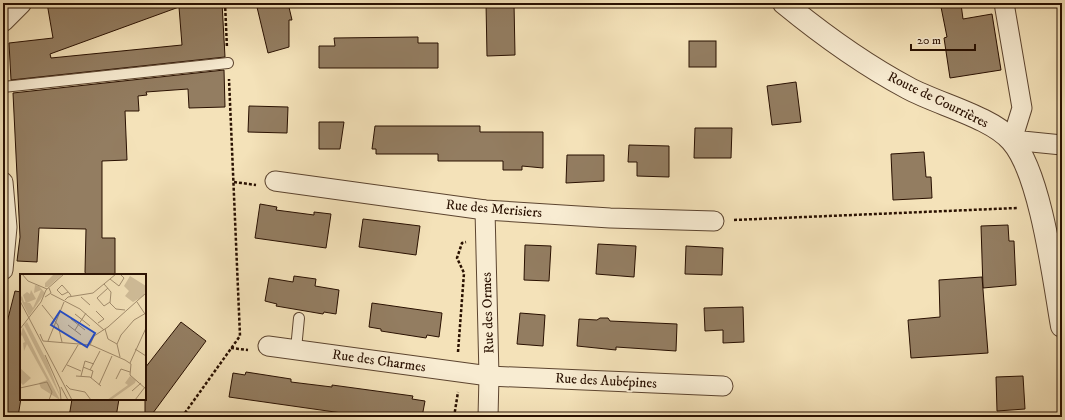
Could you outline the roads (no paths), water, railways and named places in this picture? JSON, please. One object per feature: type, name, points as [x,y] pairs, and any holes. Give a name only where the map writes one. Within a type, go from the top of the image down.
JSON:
[{"type":"street","points":[[3,20],[20,3]]},
{"type":"street","name":"Route de Courrières","points":[[784,3],[821,34],[864,63],[909,89],[988,124],[1012,140],[1062,146]]},
{"type":"street","points":[[1004,3],[1022,108],[1012,140],[1022,155],[1031,177],[1040,207],[1062,326]]},
{"type":"street","name":"Rue des Merisiers","points":[[276,181],[485,210],[610,218],[714,221]]},
{"type":"street","points":[[3,182],[7,227],[3,270]]},
{"type":"street","name":"Rue des Ormes","points":[[485,210],[489,376],[488,417]]},
{"type":"street","name":"Rue des Charmes","points":[[268,346],[489,376]]},
{"type":"street","name":"Rue des Aubépines","points":[[489,376],[723,386]]},
{"type":"lane","points":[[3,87],[228,63]]},
{"type":"lane","points":[[296,350],[299,318]]}]
